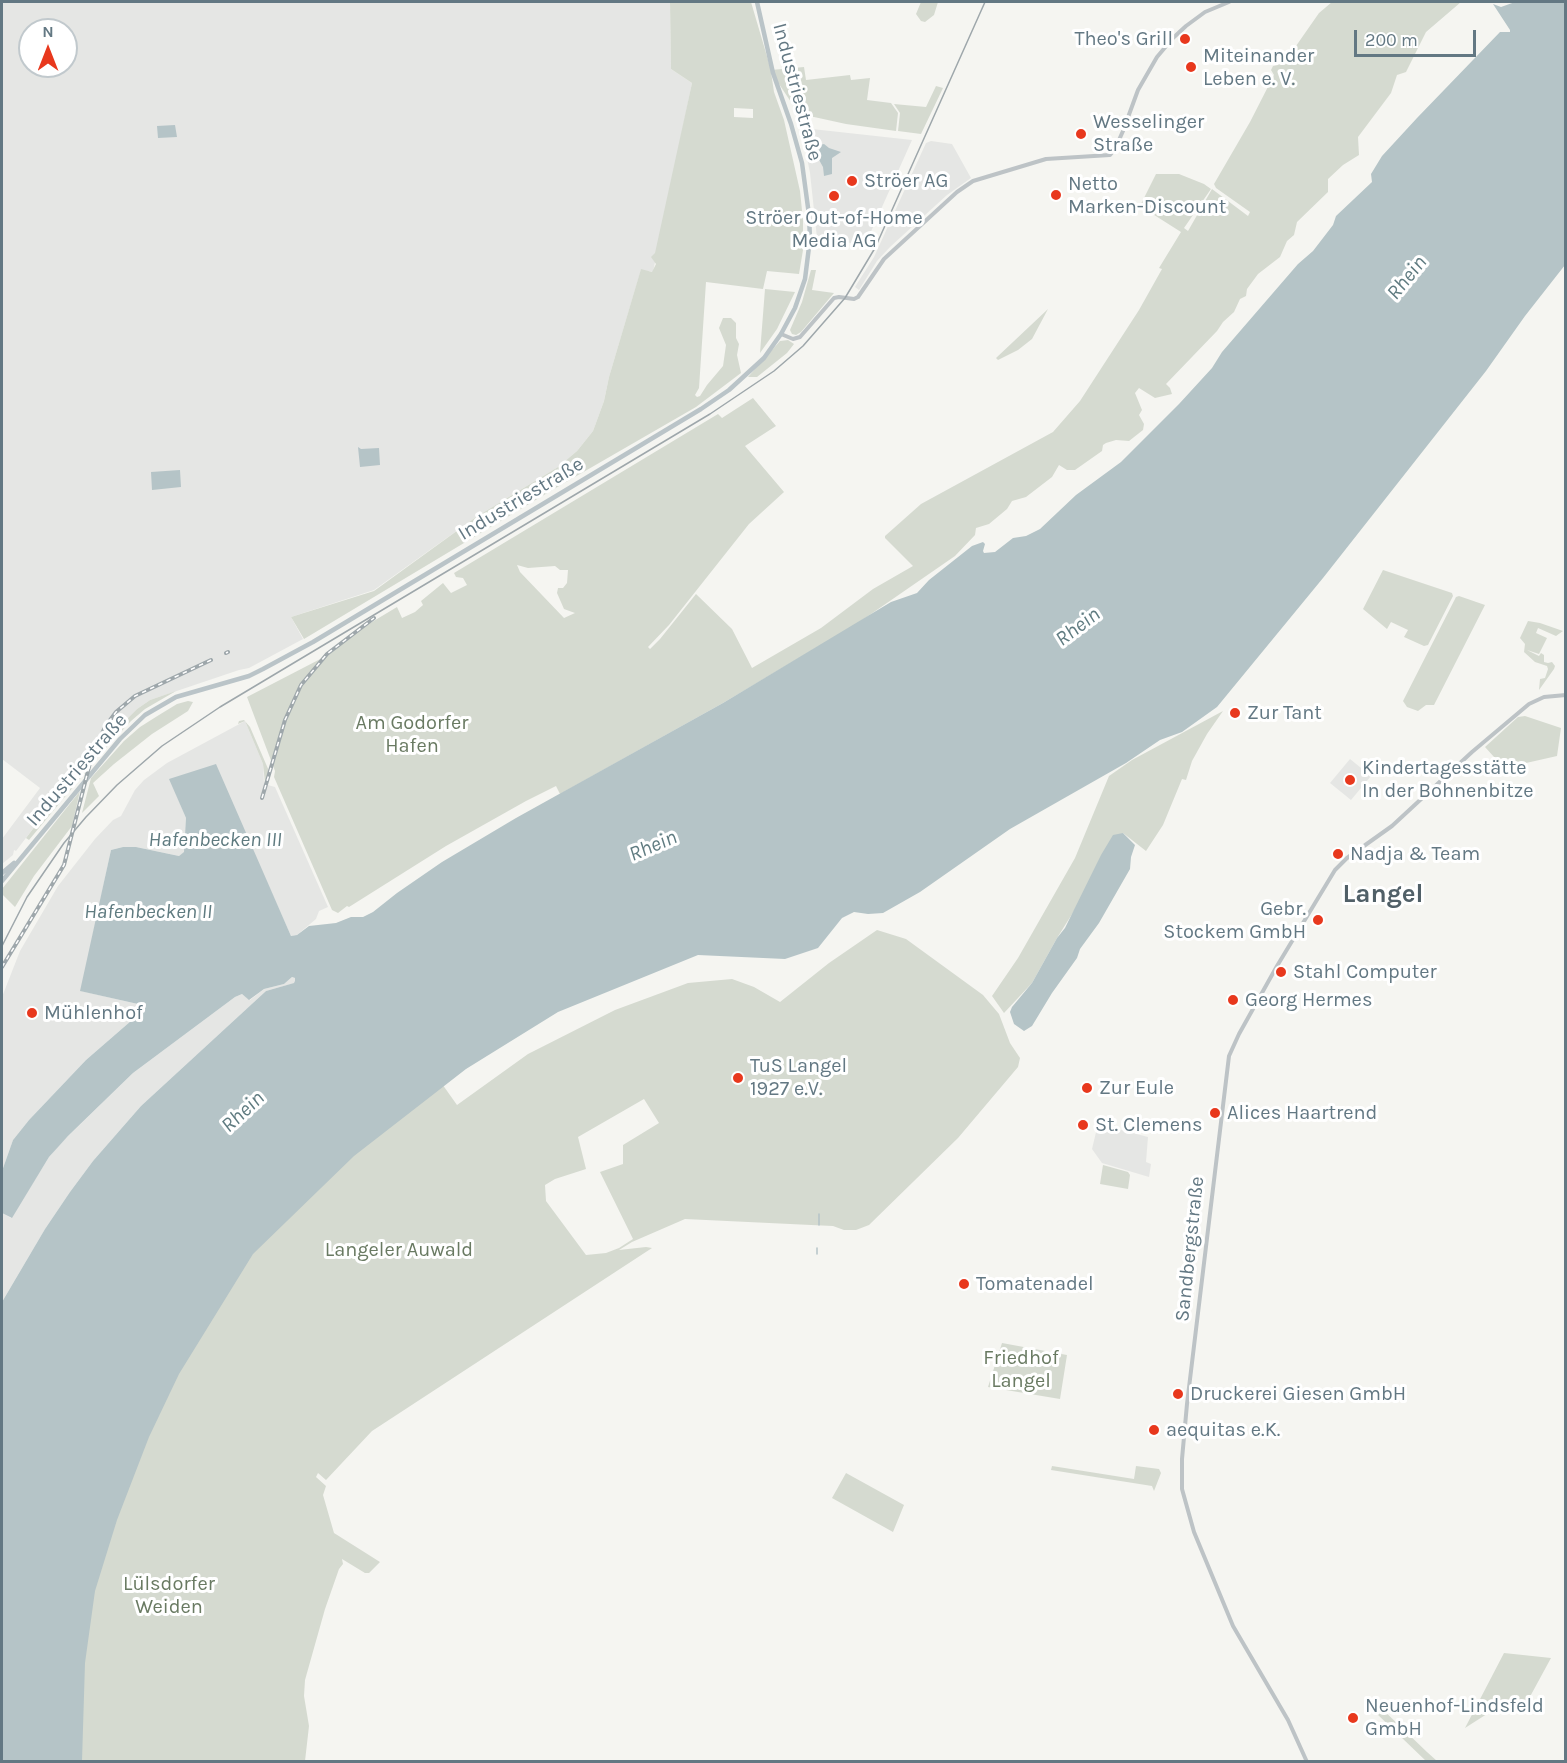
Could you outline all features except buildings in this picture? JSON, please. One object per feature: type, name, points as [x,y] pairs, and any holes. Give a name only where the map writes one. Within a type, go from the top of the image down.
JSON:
[{"type":"main road","name":"Industriestraße","points":[[2,881],[120,739],[145,716],[176,697],[249,676],[276,663],[701,409],[729,390],[764,358],[781,334],[795,308],[805,279],[810,239],[802,164],[773,73],[757,2]]},
{"type":"main road","points":[[2,873],[21,858]]},
{"type":"street","points":[[781,334],[793,339],[801,337],[834,298],[856,298],[884,259],[957,192],[973,181],[1046,159],[1110,155],[1157,57],[1173,38],[1198,17],[1229,2]]},
{"type":"street","name":"Sandbergstraße","points":[[1307,1761],[1288,1720],[1242,1644],[1194,1532],[1182,1489],[1183,1444],[1227,1069],[1233,1045],[1332,873],[1347,858],[1392,826],[1519,711],[1540,698],[1566,695]]},
{"type":"shaded area","points":[[2,2],[670,2],[671,69],[692,83],[653,272],[641,270],[604,401],[593,431],[577,451],[558,467],[476,517],[374,590],[291,617],[303,639],[249,668],[150,700],[137,709],[87,762],[85,760],[16,851],[14,850],[13,855],[2,864],[2,839],[40,788],[2,759]]},
{"type":"shaded area","points":[[812,129],[912,140],[865,245],[817,238],[810,173],[803,137],[804,132]]},
{"type":"shaded area","points":[[931,141],[952,144],[971,178],[947,195],[890,247],[877,261],[859,290],[855,287],[874,257],[926,143]]},
{"type":"shaded area","points":[[245,721],[263,764],[264,784],[275,787],[328,907],[319,911],[316,919],[297,935],[291,936],[244,831],[170,779],[186,818],[185,852],[179,856],[136,847],[111,850],[81,991],[138,1004],[139,1014],[86,1060],[29,1120],[13,1140],[2,1171],[2,997],[20,951],[58,886],[95,839],[113,820],[121,816],[135,790],[144,780],[167,763]]},
{"type":"shaded area","name":"Kindertagesstätte In der Bohnenbitze","points":[[1350,759],[1371,776],[1351,800],[1330,783]]},
{"type":"shaded area","points":[[292,977],[295,978],[295,983],[266,991],[141,1106],[93,1161],[70,1192],[45,1229],[2,1302],[2,1213],[11,1218],[58,1146],[133,1073],[235,997],[242,994],[250,1000],[264,989],[284,984]]},
{"type":"shaded area","points":[[1098,1124],[1148,1137],[1146,1162],[1151,1164],[1149,1177],[1102,1163],[1092,1149]]},
{"type":"green space","points":[[670,2],[751,2],[771,70],[804,67],[806,80],[850,75],[851,80],[870,78],[867,100],[891,103],[898,113],[896,131],[814,117],[801,117],[771,72],[774,92],[784,120],[800,191],[803,250],[799,274],[767,271],[763,289],[706,282],[699,388],[695,395],[700,396],[723,366],[726,345],[719,328],[723,318],[731,318],[736,323],[736,338],[739,344],[737,355],[741,373],[696,407],[304,639],[291,617],[374,591],[476,517],[558,467],[577,451],[593,431],[604,401],[641,269],[652,272],[656,264],[651,257],[655,253],[692,83],[671,69]],"holes":[[[734,108],[753,109],[753,118],[734,117]]]},
{"type":"green space","points":[[921,2],[938,2],[934,15],[925,22],[921,21],[916,14]]},
{"type":"green space","name":"Am Godorfer Hafen","points":[[1332,2],[1461,2],[1426,32],[1406,72],[1397,75],[1391,93],[1358,137],[1359,155],[1343,165],[1328,179],[1328,192],[1297,222],[1294,235],[1287,241],[1280,257],[1258,274],[1247,289],[1246,296],[1240,299],[1234,312],[1166,384],[1172,394],[1155,398],[1139,388],[1135,393],[1142,410],[1139,415],[1144,424],[1143,430],[1129,441],[1116,440],[1106,443],[1102,451],[1075,470],[1067,470],[1059,465],[1052,477],[1026,497],[1012,501],[1007,509],[989,524],[976,528],[975,535],[955,556],[858,623],[723,703],[560,794],[556,786],[526,801],[446,846],[349,907],[347,906],[338,913],[332,910],[274,777],[275,771],[247,697],[330,654],[357,631],[397,607],[402,618],[415,612],[423,605],[421,601],[443,583],[451,593],[467,585],[463,578],[456,577],[454,573],[718,414],[722,418],[753,398],[776,426],[745,446],[784,492],[749,524],[669,625],[648,647],[650,649],[660,639],[696,594],[732,629],[752,668],[821,628],[873,589],[913,566],[885,536],[921,504],[1053,432],[1080,401],[1139,310],[1162,269],[1159,268],[1181,232],[1140,206],[1156,174],[1179,174],[1211,189],[1184,228],[1188,231],[1212,189],[1248,216],[1250,212],[1216,188],[1214,184],[1274,75],[1271,70],[1273,66],[1278,65],[1296,46],[1319,13]],"holes":[[[517,565],[528,568],[555,566],[560,570],[568,570],[567,583],[563,588],[558,588],[557,593],[564,609],[575,613],[564,618],[520,572]]]},
{"type":"green space","points":[[936,86],[943,88],[921,134],[898,131],[900,113],[894,104],[926,107]]},
{"type":"green space","points":[[811,270],[816,270],[812,290],[834,293],[801,332],[796,335],[792,334],[790,330],[802,302]]},
{"type":"green space","points":[[765,289],[795,292],[777,329],[760,353]]},
{"type":"green space","points":[[1048,309],[1032,339],[1018,350],[998,360],[996,358]]},
{"type":"green space","points":[[788,340],[794,344],[787,353],[757,377],[748,377],[780,341]]},
{"type":"green space","points":[[1383,570],[1452,593],[1453,596],[1428,645],[1424,646],[1404,637],[1408,630],[1391,622],[1387,629],[1363,609]]},
{"type":"green space","points":[[1456,597],[1485,605],[1434,705],[1426,705],[1418,711],[1407,707],[1403,701]]},
{"type":"green space","points":[[1528,621],[1563,631],[1556,636],[1538,628],[1536,633],[1547,638],[1539,654],[1527,650],[1539,656],[1541,653],[1544,655],[1544,662],[1552,662],[1555,666],[1539,690],[1540,679],[1545,678],[1548,669],[1547,666],[1535,662],[1524,652],[1525,644],[1520,638]]},
{"type":"green space","points":[[176,691],[145,709],[94,761],[99,747],[137,709],[150,700]]},
{"type":"green space","points":[[193,702],[188,711],[152,734],[93,783],[99,796],[82,813],[91,778],[124,741],[159,715],[177,704]]},
{"type":"green space","points":[[1223,711],[1192,761],[1186,780],[1182,779],[1163,825],[1146,851],[1123,833],[1057,938],[1032,983],[1004,1013],[992,996],[1018,958],[1075,858],[1109,776],[1132,760]]},
{"type":"green space","points":[[1525,716],[1561,728],[1557,756],[1504,768],[1485,747],[1518,717]]},
{"type":"green space","points":[[245,721],[250,727],[269,771],[265,783],[263,764]]},
{"type":"green space","points":[[85,760],[87,763],[84,774],[29,840],[26,838]]},
{"type":"green space","points":[[80,791],[72,826],[34,876],[15,907],[2,894],[2,889]]},
{"type":"green space","points":[[877,930],[906,939],[983,995],[999,1014],[1010,1043],[1020,1058],[1018,1067],[958,1138],[869,1225],[856,1230],[844,1230],[833,1226],[685,1219],[632,1242],[619,1250],[652,1248],[372,1431],[326,1480],[318,1473],[316,1477],[326,1486],[323,1495],[334,1533],[380,1562],[369,1573],[365,1573],[342,1559],[343,1564],[339,1569],[325,1609],[305,1680],[304,1696],[309,1726],[305,1761],[2,1762],[91,1389],[435,1074],[457,1105],[528,1054],[615,1010],[688,983],[732,979],[754,987],[780,1002],[829,963]],"holes":[[[644,1099],[659,1123],[623,1145],[623,1164],[600,1172],[633,1239],[606,1253],[586,1255],[546,1201],[545,1185],[555,1179],[586,1169],[578,1137]]]},
{"type":"green space","points":[[1103,1165],[1128,1172],[1130,1175],[1128,1189],[1100,1184]]},
{"type":"green space","name":"Friedhof Langel","points":[[1002,1343],[1067,1355],[1060,1399],[988,1387]]},
{"type":"green space","points":[[1052,1466],[1134,1479],[1136,1466],[1159,1469],[1161,1473],[1154,1491],[1152,1486],[1051,1470]]},
{"type":"green space","points":[[846,1473],[904,1505],[893,1532],[832,1498]]},
{"type":"green space","points":[[1504,1653],[1551,1658],[1526,1704],[1515,1704],[1490,1712],[1465,1728]]},
{"type":"green space","points":[[1378,1705],[1437,1761],[1426,1761],[1377,1714]]},
{"type":"water","points":[[1515,2],[1565,2],[1565,265],[1486,371],[1323,578],[1217,707],[1182,732],[1160,740],[1126,763],[1010,829],[920,892],[883,913],[854,912],[842,918],[818,948],[785,959],[698,955],[558,1012],[466,1069],[354,1156],[253,1254],[179,1374],[149,1437],[117,1520],[95,1591],[85,1663],[82,1761],[2,1761],[2,1302],[45,1229],[70,1192],[93,1161],[141,1106],[266,991],[295,981],[292,977],[284,984],[264,989],[249,1000],[242,994],[235,997],[133,1073],[49,1157],[12,1218],[2,1213],[2,1171],[13,1140],[86,1060],[139,1014],[138,1004],[80,991],[111,850],[136,847],[179,856],[184,852],[186,818],[169,779],[216,764],[291,936],[297,935],[309,926],[336,923],[351,917],[363,917],[442,862],[516,818],[723,703],[891,602],[917,593],[929,580],[972,546],[983,542],[985,544],[984,553],[995,552],[1013,538],[1026,536],[1040,529],[1076,495],[1121,462],[1212,368],[1222,352],[1298,264],[1313,251],[1333,225],[1336,216],[1372,182],[1371,174],[1382,156],[1500,32],[1510,32],[1493,4],[1501,7]]},
{"type":"water","points":[[175,125],[177,137],[158,138],[157,126]]},
{"type":"water","points":[[824,144],[841,152],[832,158],[832,174],[824,176],[823,167],[818,158],[820,145]]},
{"type":"water","points":[[358,447],[361,449],[379,448],[380,465],[360,467]]},
{"type":"water","points":[[180,470],[181,487],[152,490],[151,472]]},
{"type":"water","points":[[1123,833],[1135,845],[1130,869],[1099,923],[1080,949],[1077,958],[1032,1026],[1024,1031],[1014,1024],[1010,1012],[1012,1007],[1032,983],[1065,928],[1113,835]]},
{"type":"waterway","points":[[819,1214],[819,1225]]},
{"type":"waterway","points":[[817,1248],[817,1254]]},
{"type":"tram line","points":[[2,946],[27,897],[64,843],[117,785],[162,746],[220,707],[710,414],[774,371],[803,346],[845,298],[875,248],[985,2]]},
{"type":"railway","points":[[262,798],[285,720],[301,685],[327,654],[374,618]]},
{"type":"railway","points":[[2,967],[64,865],[92,755],[105,727],[116,712],[135,696],[211,660]]},
{"type":"place","name":"Theo's Grill","points":[[1185,39]]},
{"type":"place","name":"Miteinander Leben e. V.","points":[[1191,67]]},
{"type":"place","name":"Wesselinger Straße","points":[[1081,134]]},
{"type":"place","name":"Ströer AG","points":[[852,181]]},
{"type":"place","name":"Netto Marken-Discount","points":[[1056,195]]},
{"type":"place","name":"Ströer Out-of-Home Media AG","points":[[834,196]]},
{"type":"place","name":"Zur Tant","points":[[1235,713]]},
{"type":"place","name":"Kindertagesstätte In der Bohnenbitze","points":[[1350,780]]},
{"type":"place","name":"Nadja & Team","points":[[1338,854]]},
{"type":"place","name":"Gebr. Stockem GmbH","points":[[1318,920]]},
{"type":"place","name":"Stahl Computer","points":[[1281,972]]},
{"type":"place","name":"Georg Hermes","points":[[1233,1000]]},
{"type":"place","name":"Mühlenhof","points":[[32,1013]]},
{"type":"place","name":"TuS Langel 1927 e.V.","points":[[738,1078]]},
{"type":"place","name":"Zur Eule","points":[[1087,1088]]},
{"type":"place","name":"Alices Haartrend","points":[[1215,1113]]},
{"type":"place","name":"St. Clemens","points":[[1083,1125]]},
{"type":"place","name":"Tomatenadel","points":[[964,1284]]},
{"type":"place","name":"Druckerei Giesen GmbH","points":[[1178,1394]]},
{"type":"place","name":"aequitas e.K.","points":[[1154,1430]]},
{"type":"place","name":"Neuenhof-Lindsfeld GmbH","points":[[1353,1718]]},
{"type":"district","name":"Langel","points":[[1383,895]]},
{"type":"water label","name":"Rhein","points":[[1407,278]]},
{"type":"water label","name":"Rhein","points":[[1078,627]]},
{"type":"water label","name":"Hafenbecken III","points":[[215,840]]},
{"type":"water label","name":"Rhein","points":[[653,846]]},
{"type":"water label","name":"Hafenbecken II","points":[[148,912]]},
{"type":"water label","name":"Rhein","points":[[243,1112]]},
{"type":"park label","name":"Langeler Auwald","points":[[399,1250]]},
{"type":"park label","name":"Lülsdorfer Weiden","points":[[169,1596]]}]
